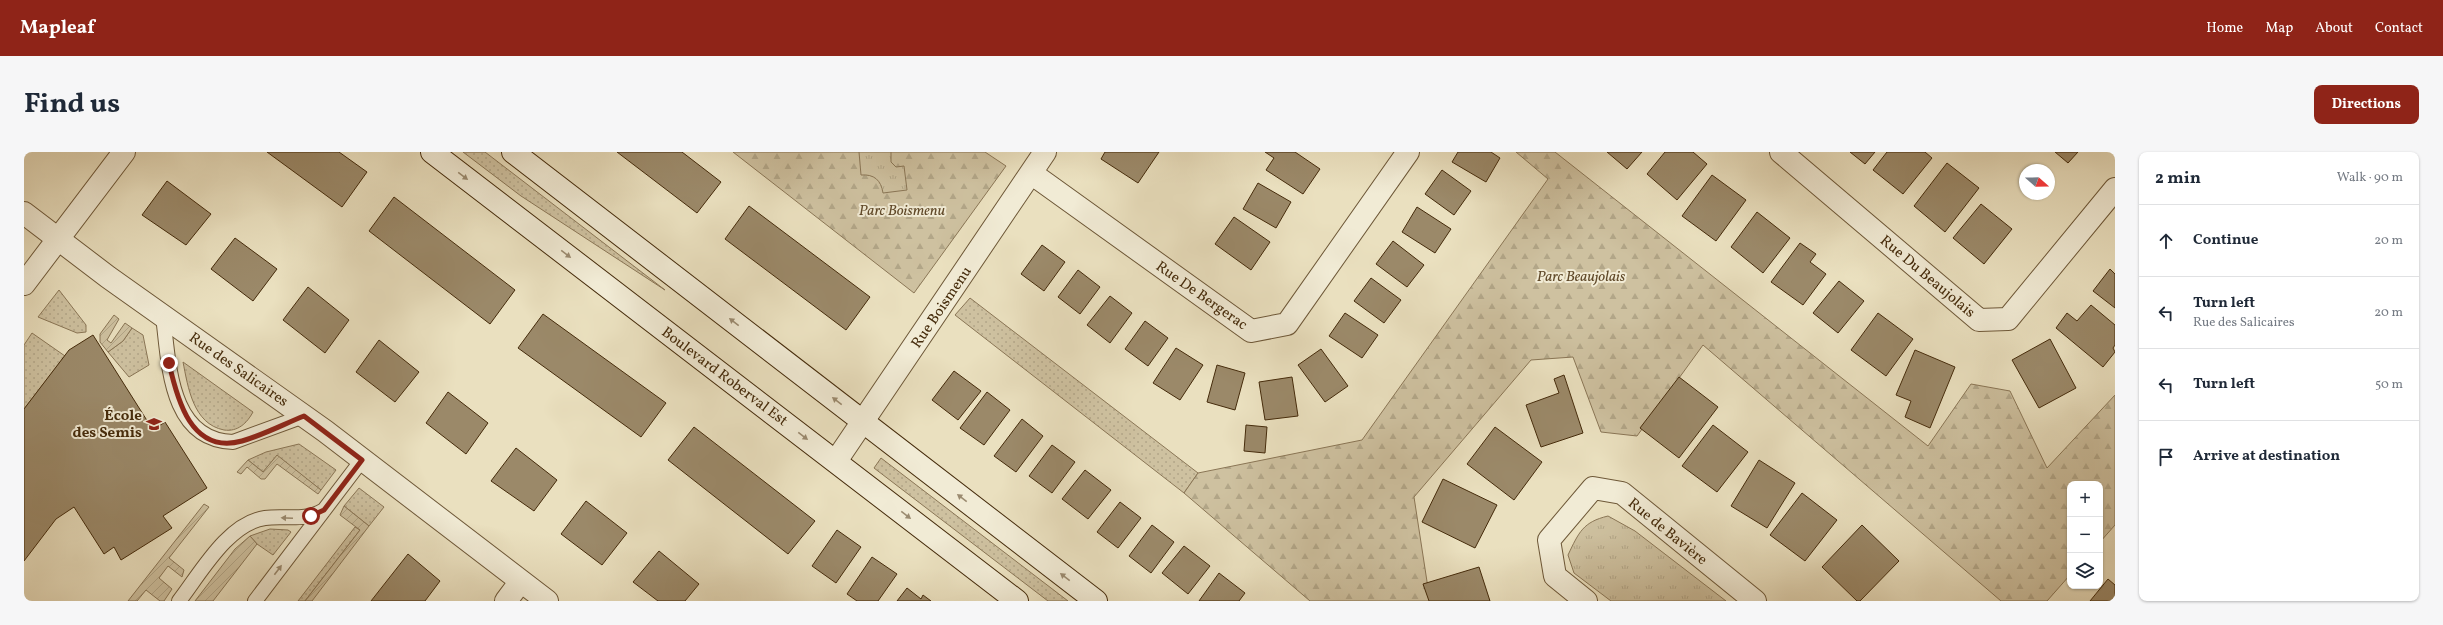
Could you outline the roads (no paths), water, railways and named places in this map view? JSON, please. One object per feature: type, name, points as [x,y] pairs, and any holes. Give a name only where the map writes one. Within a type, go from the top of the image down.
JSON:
[{"type":"street","points":[[24,284],[124,152]]},
{"type":"street","name":"Boulevard Roberval Est","points":[[432,152],[1017,601]]},
{"type":"street","points":[[513,152],[1096,601]]},
{"type":"street","name":"Rue Boismenu","points":[[836,462],[1045,152]]},
{"type":"street","name":"Rue De Bergerac","points":[[1031,173],[1251,331],[1287,324],[1408,152]]},
{"type":"street","name":"Rue Du Beaujolais","points":[[1781,152],[1979,320],[2008,319],[2115,189]]},
{"type":"street","name":"Rue des Salicaires","points":[[24,213],[57,239],[163,316],[304,416],[547,601]]},
{"type":"street","name":"Rue de Bavière","points":[[1586,601],[1555,576],[1549,540],[1593,488],[1622,494],[1755,601]]},
{"type":"street","points":[[506,601],[521,581]]},
{"type":"lane","points":[[163,316],[169,363],[178,400],[185,415],[201,434],[222,442],[233,442],[304,416]]},
{"type":"lane","points":[[254,601],[362,460]]},
{"type":"lane","points":[[179,601],[225,541],[244,526],[263,518],[311,516],[324,510]]},
{"type":"place","name":"École des Semis","points":[[154,424]]},
{"type":"park label","name":"Parc Boismenu","points":[[902,210]]},
{"type":"park label","name":"Parc Beaujolais","points":[[1581,276]]}]
